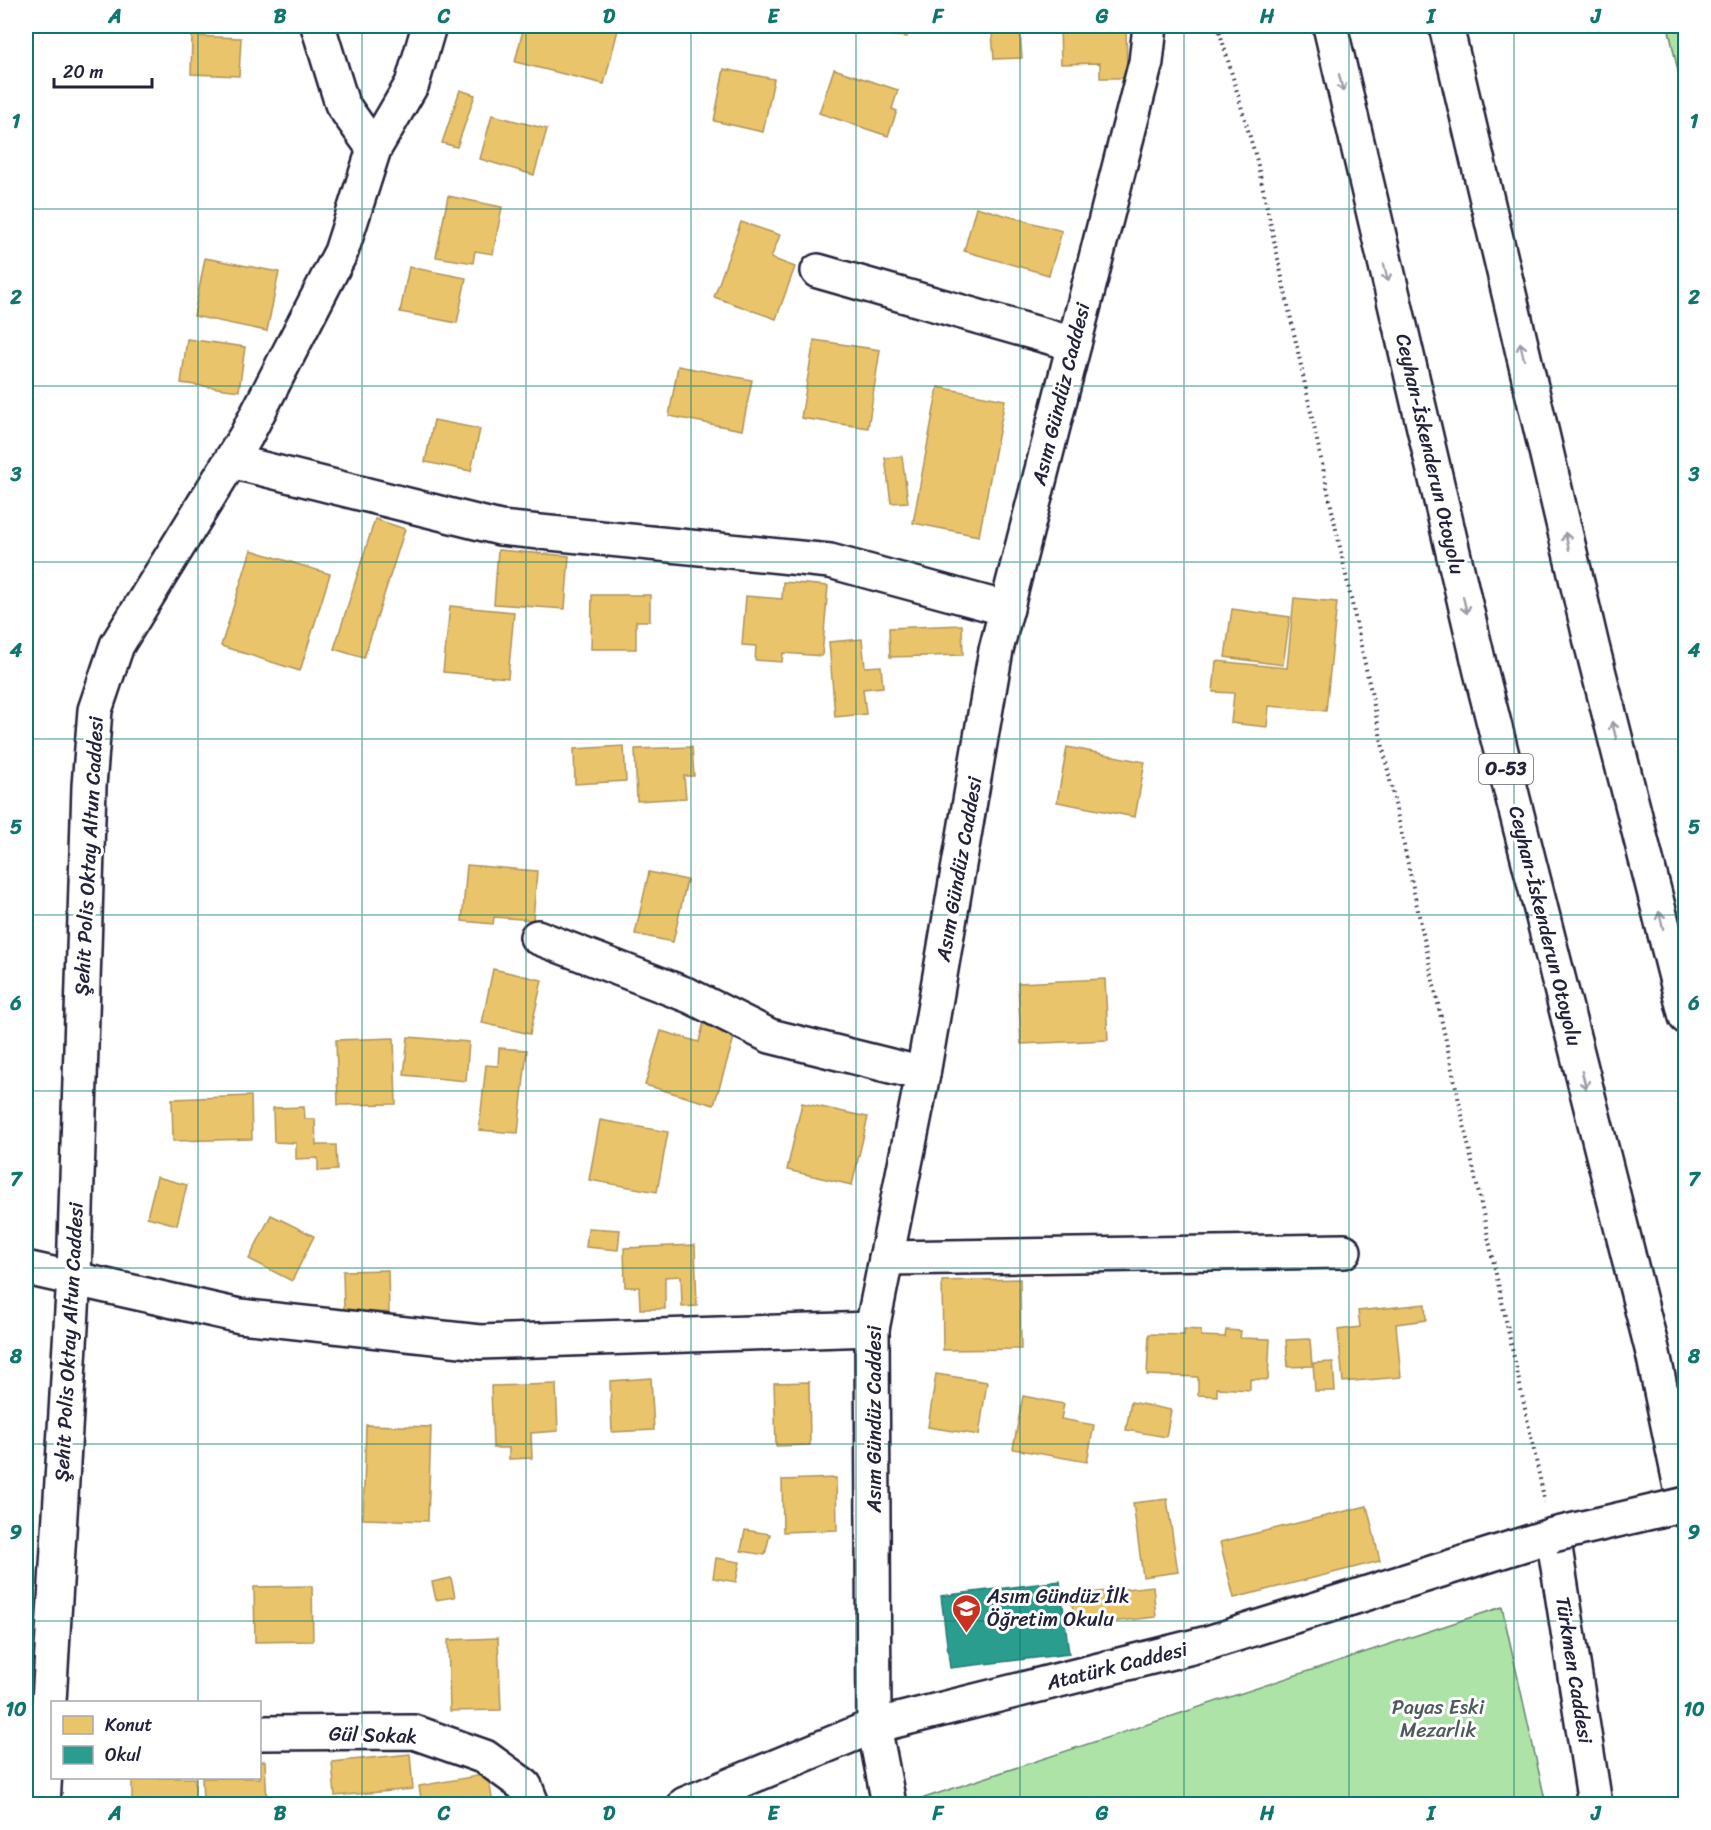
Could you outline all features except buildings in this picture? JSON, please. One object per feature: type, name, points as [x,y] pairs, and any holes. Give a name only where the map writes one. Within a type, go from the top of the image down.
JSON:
[{"type":"main road","points":[[318,26],[342,104],[374,149]]},
{"type":"main road","name":"Şehit Polis Oktay Altun Caddesi","points":[[43,1804],[42,1728],[74,1276],[89,786],[95,710],[117,645],[231,461],[341,252],[374,149],[412,84],[429,26]]},
{"type":"main road","name":"Asım Gündüz Caddesi","points":[[889,1804],[874,1726],[872,1329],[923,1074],[996,650],[1146,62],[1150,26]]},
{"type":"main road","name":"Ceyhan-İskenderun Otoyolu","points":[[1329,26],[1481,672],[1653,1353],[1686,1512]]},
{"type":"main road","points":[[1446,26],[1592,646],[1686,1017]]},
{"type":"main road","points":[[818,271],[1074,344]]},
{"type":"main road","points":[[231,461],[500,528],[830,561],[1006,609]]},
{"type":"main road","points":[[537,937],[690,996],[770,1036],[923,1074]]},
{"type":"main road","points":[[886,1258],[1344,1251]]},
{"type":"main road","points":[[26,1268],[74,1276],[240,1316],[480,1342],[872,1329]]},
{"type":"main road","name":"Atatürk Caddesi","points":[[685,1804],[874,1726],[1208,1643],[1553,1535],[1686,1504]]},
{"type":"main road","name":"Türkmen Caddesi","points":[[1553,1535],[1595,1804]]},
{"type":"main road","name":"Şehit Polis Oktay Altun Caddesi","points":[[42,1728],[51,1767]]},
{"type":"main road","name":"Gül Sokak","points":[[261,1732],[414,1732],[484,1757],[525,1786],[532,1804]]},
{"type":"main road","name":"Şehit Polis Oktay Altun Caddesi","points":[[53,1779],[55,1804]]},
{"type":"path","points":[[1218,26],[1257,161],[1553,1535]]},
{"type":"green space","points":[[1668,26],[1685,26],[1685,103]]},
{"type":"green space","name":"Payas Eski Mezarlık","points":[[1502,1607],[1546,1804],[916,1804],[915,1801]]},
{"type":"place","name":"Asım Gündüz İlk Öğretim Okulu","points":[[966,1634]]}]
